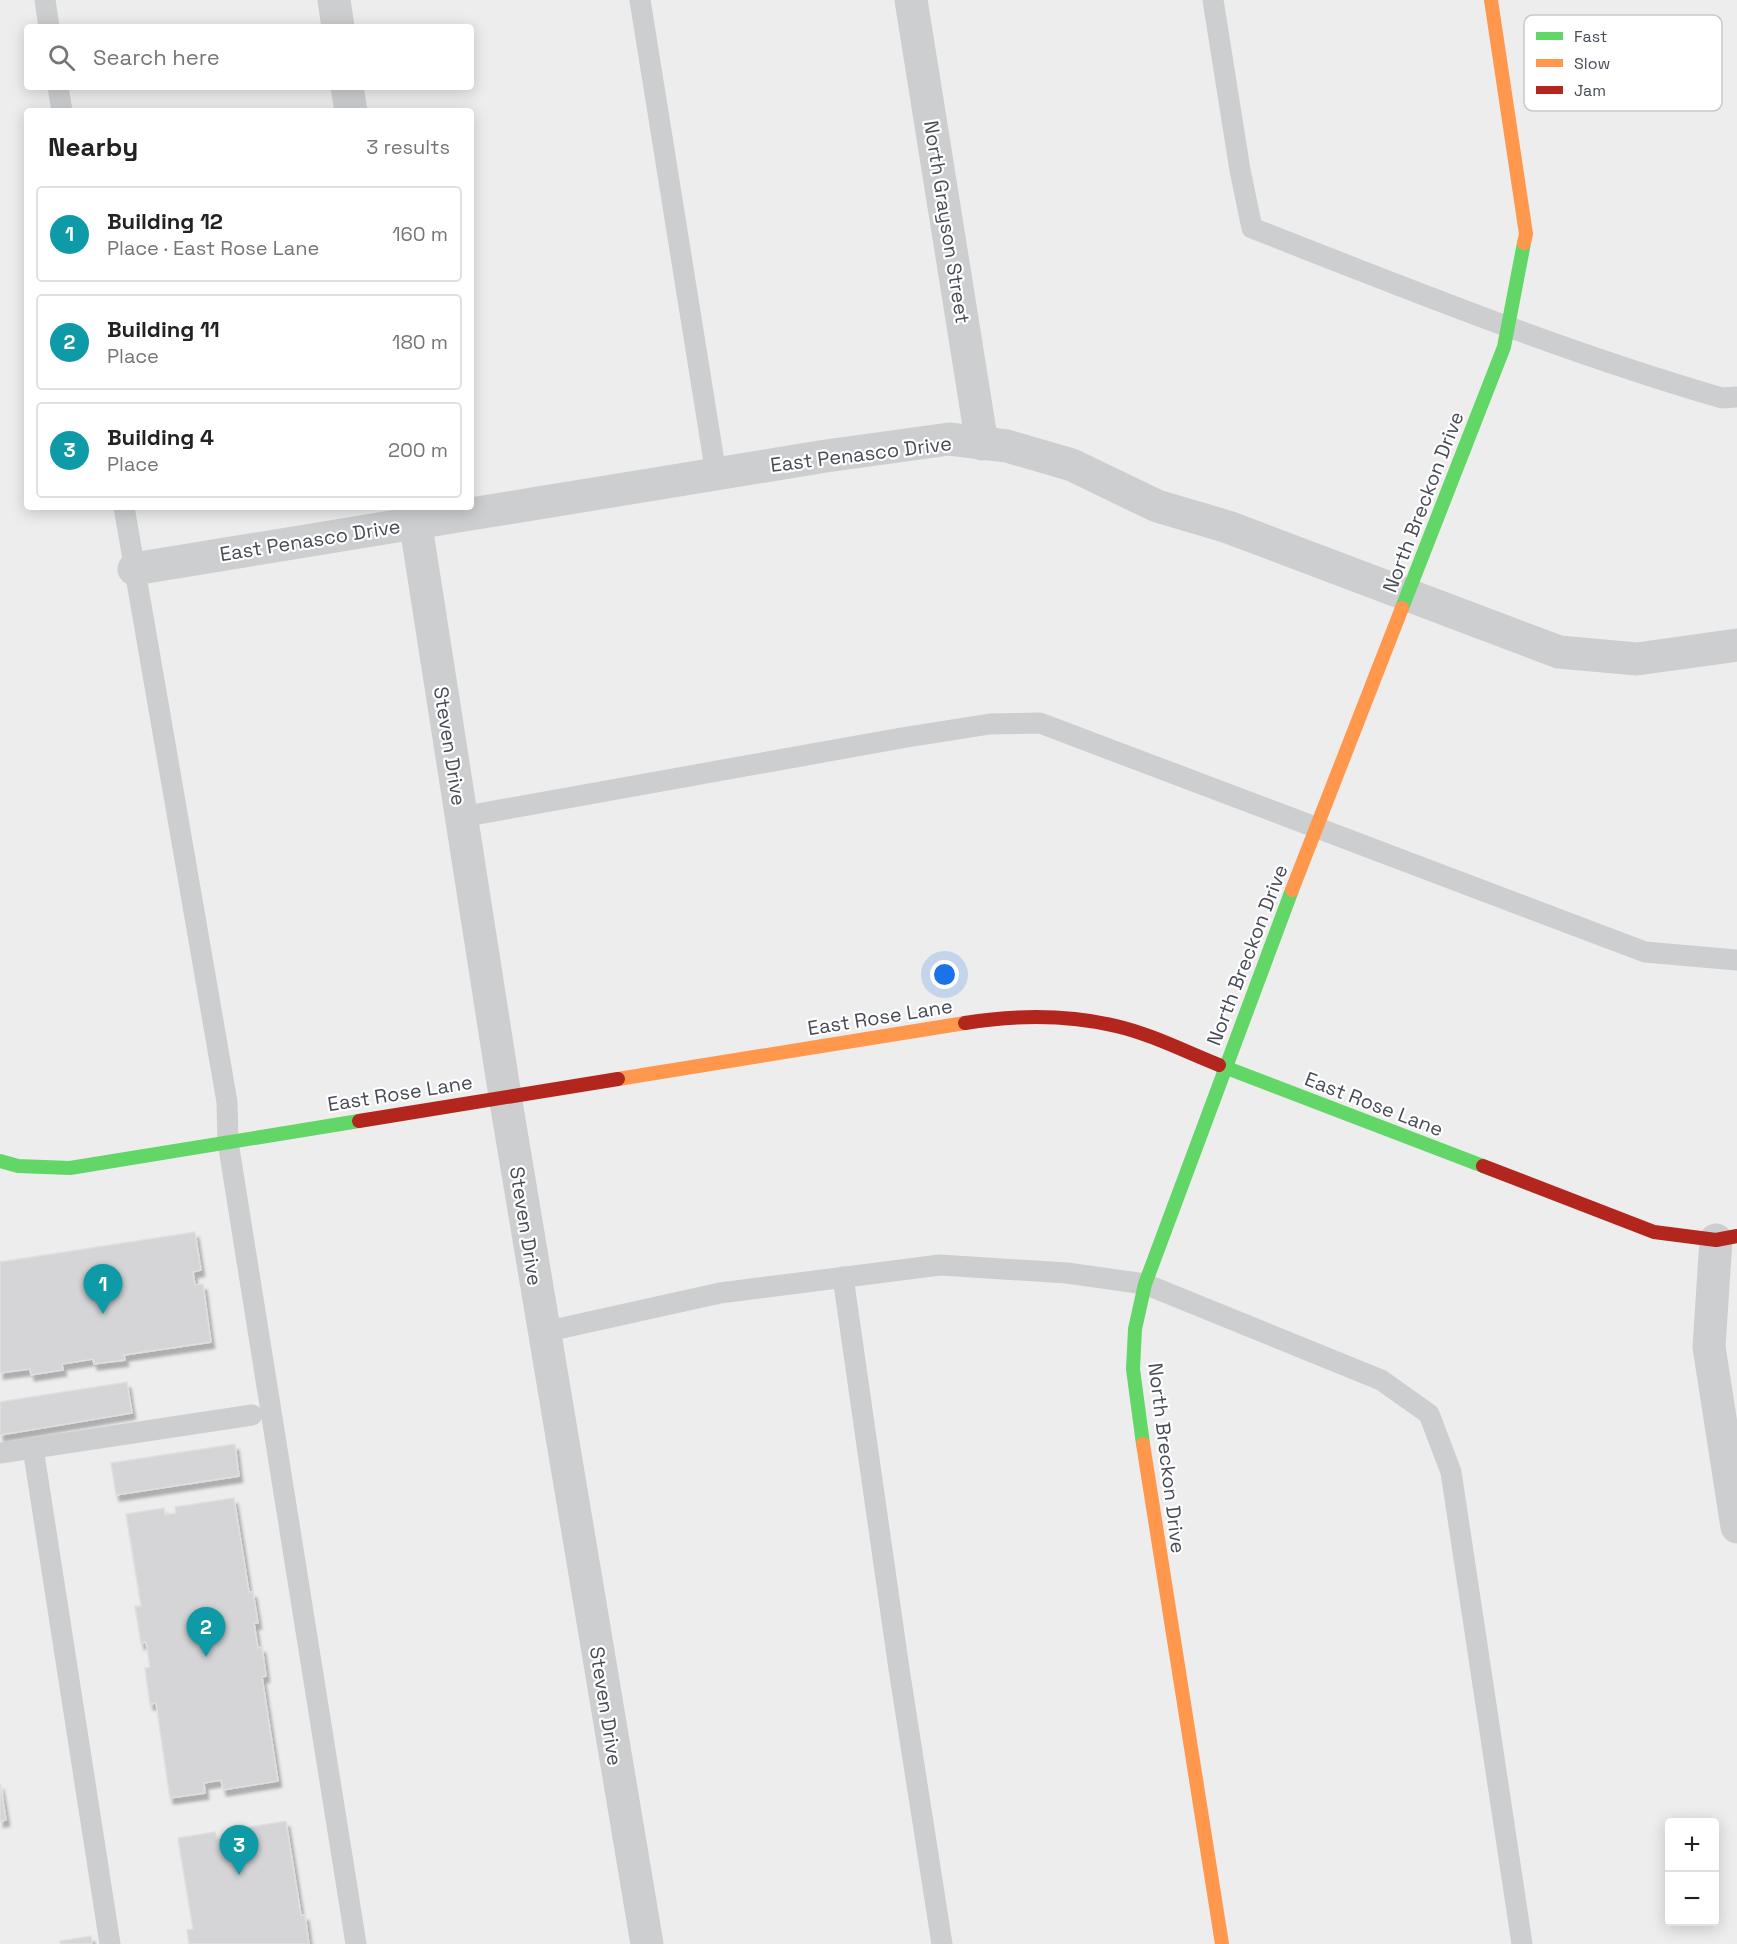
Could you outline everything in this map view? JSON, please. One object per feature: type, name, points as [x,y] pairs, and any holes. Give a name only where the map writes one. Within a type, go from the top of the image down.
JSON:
[{"type":"street","points":[[334,0],[338,24]]},
{"type":"street","name":"North Grayson Street","points":[[911,0],[982,444]]},
{"type":"street","name":"North Breckon Drive","points":[[1222,1944],[1149,1491],[1133,1368],[1135,1329],[1145,1284],[1226,1068],[1317,826],[1504,346],[1526,234],[1491,0]]},
{"type":"street","points":[[348,90],[350,108]]},
{"type":"street","name":"East Penasco Drive","points":[[474,507],[950,439],[1007,446],[1072,465],[1156,506],[1228,527],[1559,652],[1637,659],[1737,645]]},
{"type":"street","name":"East Penasco Drive","points":[[134,569],[414,515],[451,510]]},
{"type":"street","name":"Steven Drive","points":[[414,515],[505,1096],[647,1944]]},
{"type":"street","name":"East Rose Lane","points":[[0,1161],[18,1166],[70,1168],[1009,1016],[1059,1017],[1117,1026],[1654,1232],[1726,1238]]},
{"type":"street","points":[[1726,1238],[1708,1347],[1737,1527]]},
{"type":"lane","points":[[45,0],[49,24]]},
{"type":"lane","points":[[640,0],[716,474]]},
{"type":"lane","points":[[1213,0],[1240,170],[1252,228],[1507,329],[1665,382],[1722,398],[1737,396]]},
{"type":"lane","points":[[58,90],[62,108]]},
{"type":"lane","points":[[124,510],[227,1102],[228,1142],[356,1944]]},
{"type":"lane","points":[[461,817],[907,737],[990,724],[1040,723],[1645,952],[1737,960]]},
{"type":"lane","points":[[544,1332],[720,1293],[940,1265],[1066,1273],[1145,1284],[1381,1380],[1429,1414],[1451,1472],[1522,1944]]},
{"type":"lane","points":[[843,1277],[897,1657],[942,1944]]},
{"type":"lane","points":[[0,1453],[252,1415]]},
{"type":"lane","points":[[33,1448],[110,1944]]},
{"type":"building","points":[[195,1232],[201,1270],[193,1272],[195,1285],[203,1284],[211,1342],[124,1355],[125,1360],[94,1364],[93,1359],[62,1364],[63,1370],[31,1375],[30,1369],[0,1373],[0,1262]]},
{"type":"building","points":[[127,1382],[132,1413],[0,1435],[0,1402]]},
{"type":"building","points":[[235,1444],[239,1476],[116,1495],[111,1463]]},
{"type":"building","points":[[234,1498],[249,1592],[253,1592],[258,1623],[254,1623],[258,1648],[262,1647],[266,1676],[262,1677],[278,1781],[223,1790],[221,1780],[204,1783],[205,1793],[170,1798],[156,1703],[150,1704],[145,1668],[150,1667],[146,1642],[141,1643],[135,1606],[141,1606],[126,1514],[164,1508],[165,1515],[176,1513],[175,1507]]},
{"type":"building","points":[[0,1783],[6,1820],[0,1821]]},
{"type":"building","points":[[286,1821],[301,1915],[305,1915],[309,1944],[189,1944],[187,1930],[193,1929],[178,1838],[215,1832],[217,1839],[228,1837],[227,1831]]},
{"type":"building","points":[[91,1936],[92,1944],[61,1944],[60,1941]]},
{"type":"traffic: fast","points":[[1402,608],[1504,347],[1524,243]]},
{"type":"traffic: fast","points":[[1143,1444],[1133,1369],[1135,1329],[1145,1284],[1292,890]]},
{"type":"traffic: fast","points":[[1219,1065],[1483,1166]]},
{"type":"traffic: fast","points":[[0,1161],[18,1166],[70,1168],[359,1121]]},
{"type":"traffic: slow","points":[[1491,0],[1526,234],[1524,243]]},
{"type":"traffic: slow","points":[[1292,890],[1402,608]]},
{"type":"traffic: slow","points":[[618,1079],[965,1023]]},
{"type":"traffic: slow","points":[[1143,1444],[1222,1944]]},
{"type":"traffic: jam","points":[[965,1023],[1003,1018],[1040,1017],[1097,1022],[1142,1034],[1219,1065]]},
{"type":"traffic: jam","points":[[359,1121],[618,1079]]},
{"type":"traffic: jam","points":[[1483,1166],[1654,1232],[1716,1240],[1737,1236]]},
{"type":"place","name":"Building 12","points":[[103,1314]]},
{"type":"place","name":"Building 11","points":[[206,1657]]},
{"type":"place","name":"Building 4","points":[[239,1875]]}]
